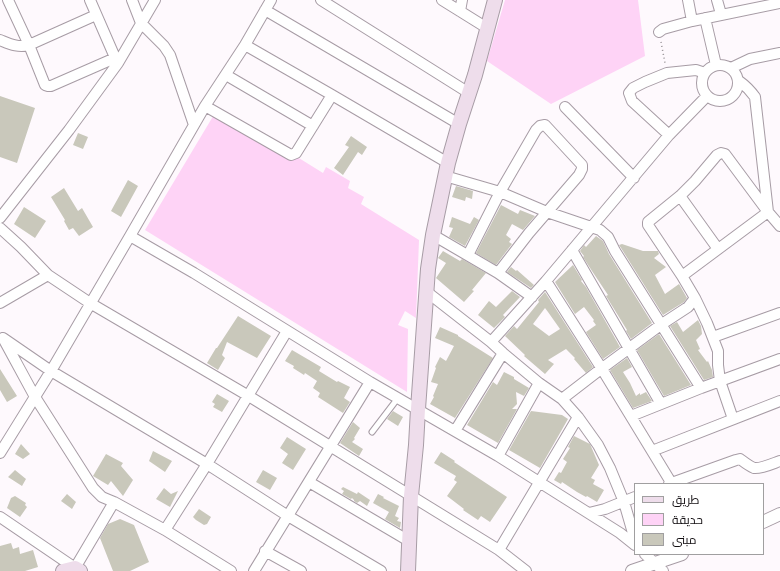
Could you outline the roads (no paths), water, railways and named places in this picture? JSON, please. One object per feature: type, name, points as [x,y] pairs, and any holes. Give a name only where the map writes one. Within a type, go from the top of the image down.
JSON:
[{"type":"main road","points":[[408,571],[411,496],[428,269],[433,235],[459,124],[495,0]]},
{"type":"street","points":[[8,0],[45,85],[51,86],[116,61]]},
{"type":"street","points":[[90,0],[116,61]]},
{"type":"street","points":[[132,0],[141,23],[164,46],[170,55],[194,125]]},
{"type":"street","points":[[0,218],[69,130],[155,0]]},
{"type":"street","points":[[0,453],[51,371],[205,106],[245,45],[271,0]]},
{"type":"street","points":[[321,0],[469,93]]},
{"type":"street","points":[[442,0],[487,28]]},
{"type":"street","points":[[460,11],[462,0]]},
{"type":"street","points":[[688,0],[692,21]]},
{"type":"street","points":[[718,0],[721,14]]},
{"type":"street","points":[[659,32],[663,29],[692,21],[780,2]]},
{"type":"street","points":[[265,10],[459,124]]},
{"type":"street","points":[[0,40],[16,46],[29,46],[96,15]]},
{"type":"street","points":[[705,18],[716,65]]},
{"type":"street","points":[[245,45],[332,95],[447,170],[547,212],[592,226],[600,230],[608,237],[615,251],[701,388]]},
{"type":"street","points":[[731,68],[750,59],[780,53]]},
{"type":"street","points":[[721,64],[731,68],[738,76],[739,81],[736,92],[733,97],[723,102],[712,100],[704,91],[702,78],[712,66],[721,64]]},
{"type":"street","points":[[669,136],[632,101],[629,93],[633,88],[667,73],[696,70],[705,73]]},
{"type":"street","points":[[226,75],[313,126]]},
{"type":"street","points":[[739,81],[751,90],[755,97],[768,212]]},
{"type":"street","points":[[205,106],[291,155],[296,153],[332,95]]},
{"type":"street","points":[[491,342],[546,281],[669,136],[707,96]]},
{"type":"street","points":[[565,107],[634,178]]},
{"type":"street","points":[[468,255],[500,192],[536,130],[540,126],[545,125],[582,165],[582,169],[579,175],[498,273]]},
{"type":"street","points":[[733,419],[720,381],[718,351],[713,337],[695,298],[648,225],[648,222],[680,196],[717,155],[721,153],[725,154],[780,226]]},
{"type":"street","points":[[680,196],[718,249]]},
{"type":"street","points":[[682,276],[768,212]]},
{"type":"street","points":[[0,228],[48,275],[90,303],[247,395],[330,446],[499,550],[526,571]]},
{"type":"street","points":[[433,235],[498,273],[532,297]]},
{"type":"street","points":[[130,236],[194,273],[370,382],[498,456],[620,533],[634,544]]},
{"type":"street","points":[[572,250],[661,404]]},
{"type":"street","points":[[0,303],[48,275]]},
{"type":"street","points":[[546,281],[631,416],[670,483]]},
{"type":"street","points":[[427,292],[562,399],[578,417],[598,445],[610,468],[624,502],[634,537]]},
{"type":"street","points":[[562,399],[662,324],[688,307],[695,298]]},
{"type":"street","points":[[713,337],[780,313]]},
{"type":"street","points":[[165,530],[207,464],[287,330]]},
{"type":"street","points":[[1,336],[51,371],[207,464],[288,516],[381,571]]},
{"type":"street","points":[[1,336],[35,397],[93,488],[102,497],[165,530],[231,571]]},
{"type":"street","points":[[455,431],[503,353]]},
{"type":"street","points":[[631,416],[780,359]]},
{"type":"street","points":[[254,571],[370,382]]},
{"type":"street","points":[[498,456],[540,383]]},
{"type":"street","points":[[652,451],[780,401]]},
{"type":"street","points":[[499,550],[578,417]]},
{"type":"street","points":[[674,483],[740,459],[754,468],[759,468],[780,461]]},
{"type":"street","points":[[309,482],[409,541]]},
{"type":"street","points":[[589,513],[634,497]]},
{"type":"street","points":[[0,517],[73,570],[114,502]]},
{"type":"street","points":[[764,522],[780,514]]},
{"type":"street","points":[[265,551],[301,571]]},
{"type":"street","points":[[646,555],[659,567]]},
{"type":"street","points":[[632,571],[659,567],[680,555]]},
{"type":"lane","points":[[372,432],[398,398]]}]
